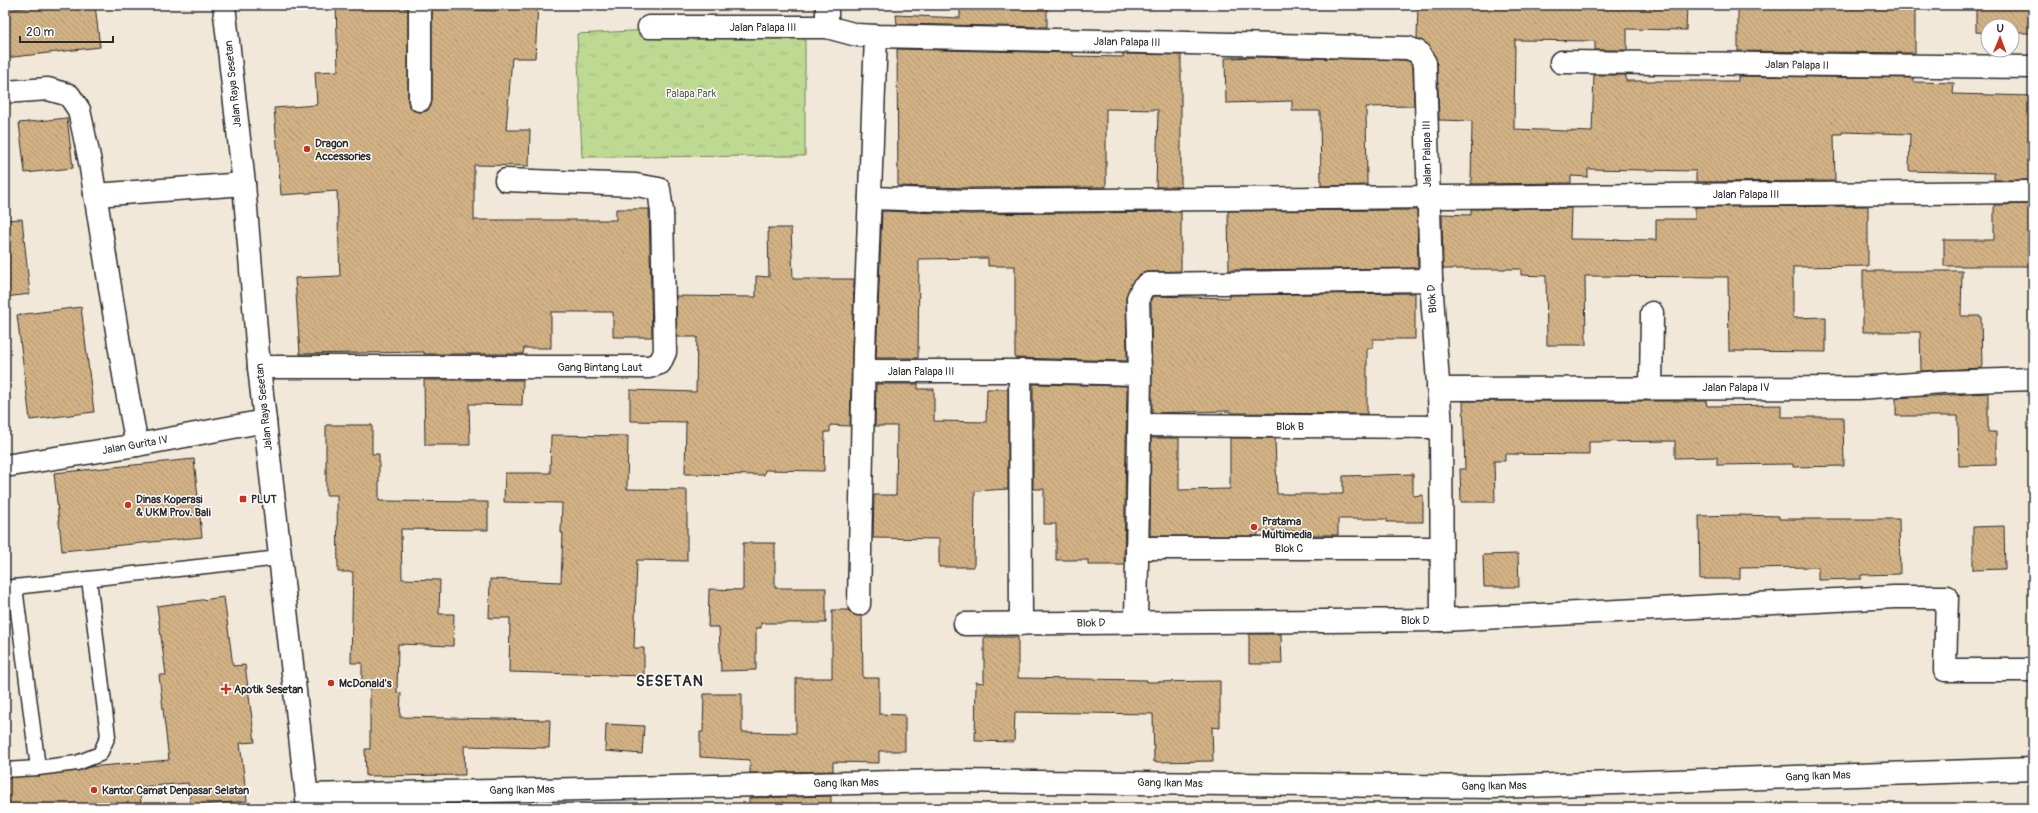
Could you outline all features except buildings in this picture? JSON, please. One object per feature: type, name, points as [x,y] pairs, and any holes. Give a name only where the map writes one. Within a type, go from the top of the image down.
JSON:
[{"type":"street","name":"Jalan Raya Sesetan","points":[[224,5],[244,184],[259,367],[307,801]]},
{"type":"street","points":[[420,5],[420,100]]},
{"type":"street","points":[[827,5],[827,27]]},
{"type":"street","name":"Jalan Palapa III","points":[[649,27],[827,27],[857,35],[876,36],[1408,48],[1418,52],[1424,63],[1428,196],[2033,192]]},
{"type":"street","points":[[859,604],[864,371],[876,36]]},
{"type":"street","name":"Jalan Palapa II","points":[[1561,62],[2033,68]]},
{"type":"street","points":[[5,92],[48,89],[69,95],[79,110],[95,195],[124,381],[137,445]]},
{"type":"street","name":"Gang Bintang Laut","points":[[259,367],[648,366],[660,363],[665,352],[662,212],[659,189],[636,185],[506,180]]},
{"type":"street","points":[[95,195],[244,184]]},
{"type":"street","points":[[870,198],[969,201],[1428,196]]},
{"type":"street","name":"Blok D","points":[[964,624],[1442,620],[1440,548],[1441,427],[1431,280],[1428,196]]},
{"type":"street","points":[[1136,622],[1140,425],[1138,298],[1142,289],[1148,284],[1431,280]]},
{"type":"street","points":[[1651,387],[1652,313]]},
{"type":"street","name":"Jalan Palapa III","points":[[864,371],[1020,371],[1140,374]]},
{"type":"street","points":[[1020,371],[1021,624]]},
{"type":"street","name":"Jalan Palapa IV","points":[[1438,389],[1651,387],[1858,388],[1942,382],[2033,379]]},
{"type":"street","name":"Jalan Gurita IV","points":[[5,466],[137,445],[265,421]]},
{"type":"street","name":"Blok B","points":[[1140,425],[1441,427]]},
{"type":"street","name":"Blok C","points":[[1137,548],[1440,548]]},
{"type":"street","points":[[1442,620],[1894,597],[1947,596],[1945,670],[2033,670]]},
{"type":"street","name":"Gang Ikan Mas","points":[[307,801],[945,781],[1495,787],[2033,769]]},
{"type":"lane","points":[[38,768],[10,587],[280,558]]},
{"type":"lane","points":[[5,770],[77,764],[100,754],[108,736],[89,579]]},
{"type":"green space","name":"Palapa Park","points":[[805,29],[805,156],[582,157],[577,34],[649,30]]},
{"type":"place","name":"Dragon Accessories","points":[[307,149]]},
{"type":"place","name":"PLUT","points":[[243,499]]},
{"type":"place","name":"Dinas Koperasi & UKM Prov. Bali","points":[[128,505]]},
{"type":"place","name":"Pratama Multimedia","points":[[1254,527]]},
{"type":"place","name":"McDonald's","points":[[331,683]]},
{"type":"place","name":"Apotik Sesetan","points":[[226,689]]},
{"type":"place","name":"Kantor Camat Denpasar Selatan","points":[[94,790]]},
{"type":"district","name":"SESETAN","points":[[670,681]]}]
